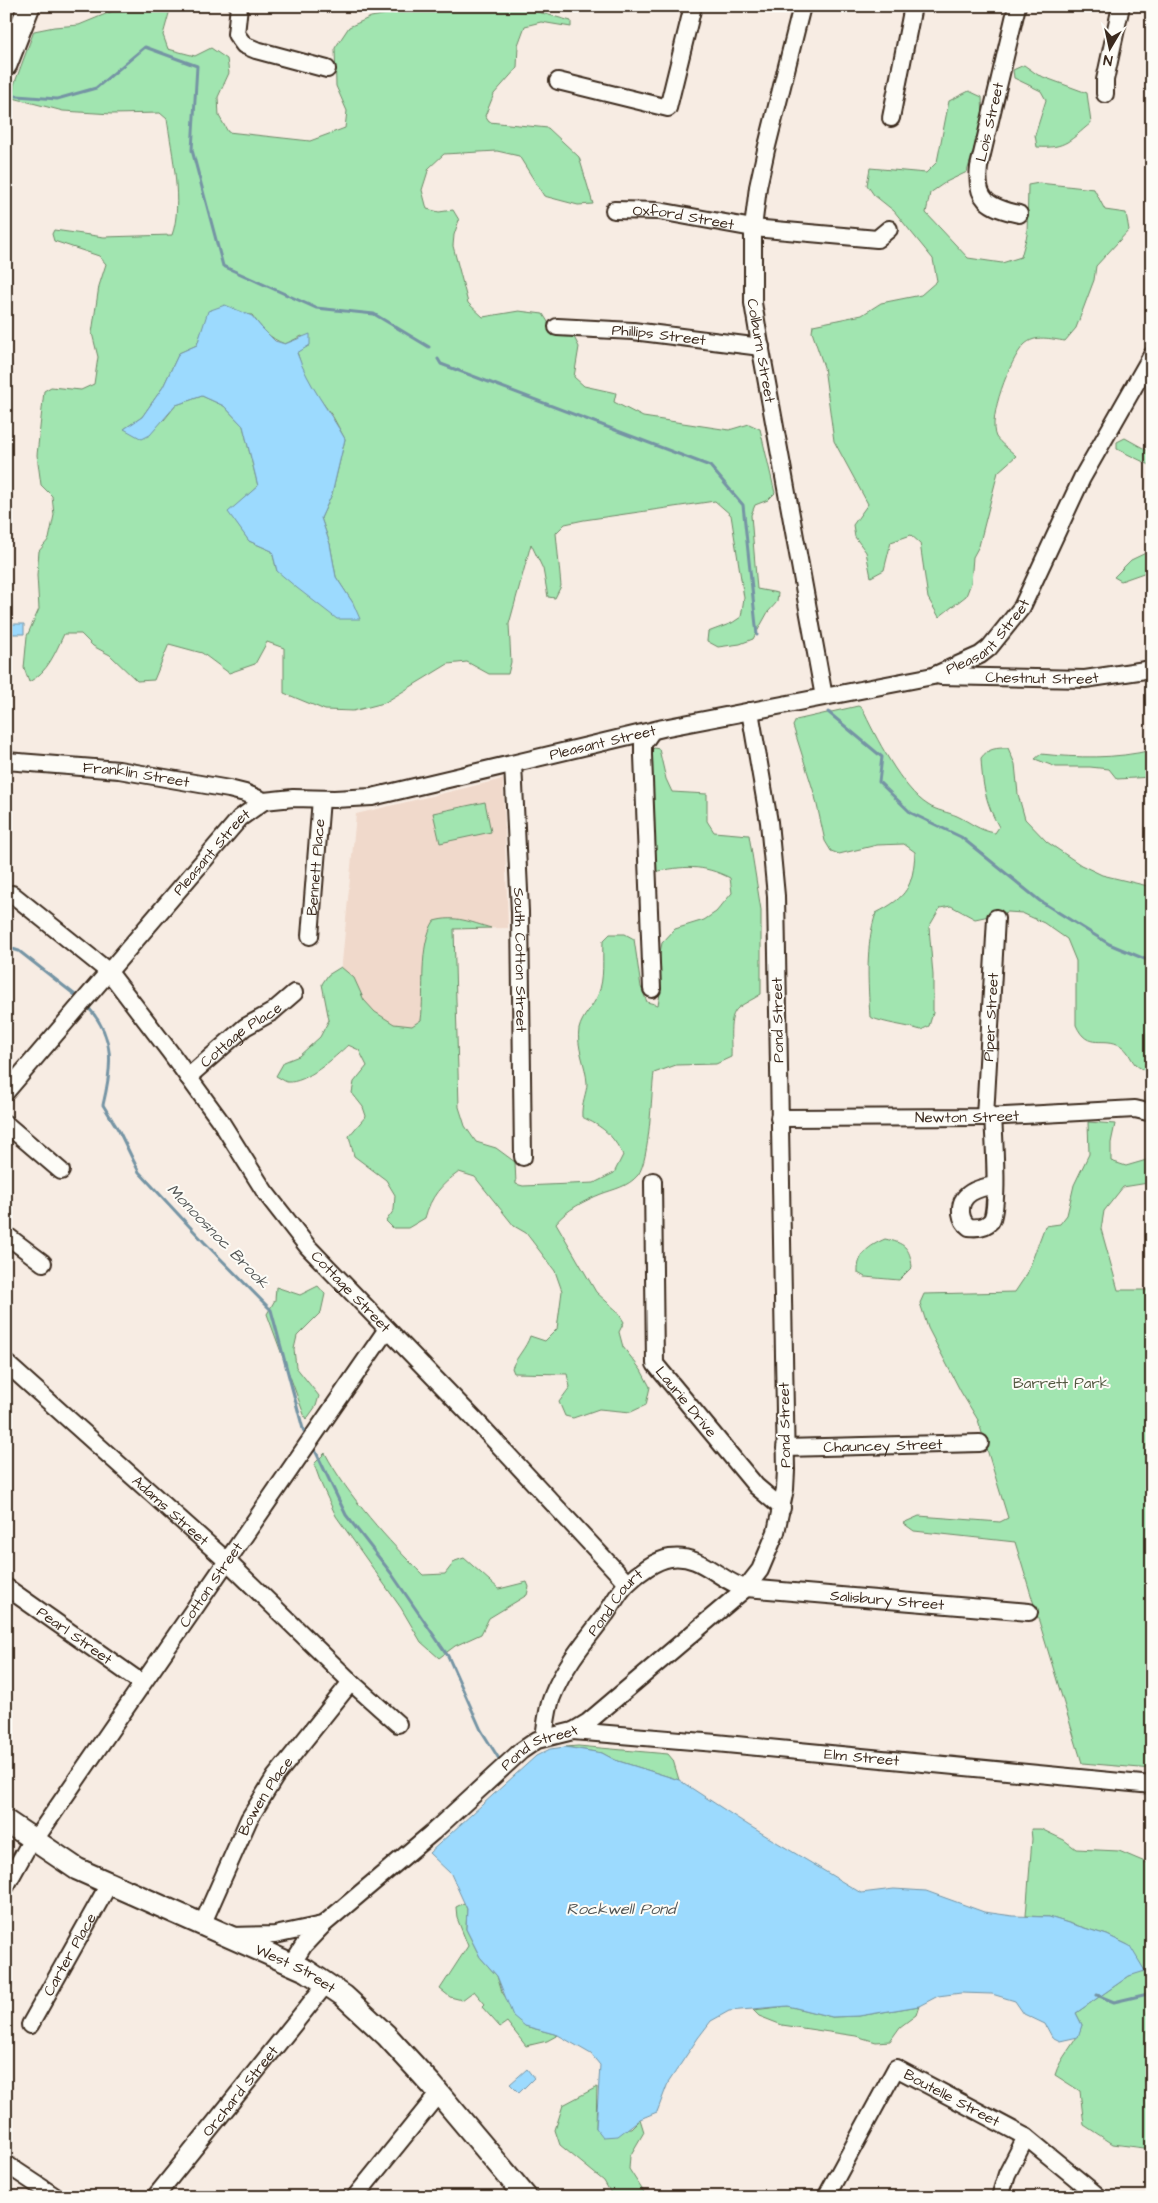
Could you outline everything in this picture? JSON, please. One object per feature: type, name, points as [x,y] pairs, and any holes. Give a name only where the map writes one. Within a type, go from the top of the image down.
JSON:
[{"type":"main road","points":[[6,65],[29,6]]},
{"type":"main road","name":"West Street","points":[[6,1821],[77,1869],[292,1964],[344,1996],[386,2035],[440,2093],[526,2197]]},
{"type":"street","points":[[239,6],[235,24],[236,34],[244,45],[327,69]]},
{"type":"street","points":[[558,81],[668,108],[693,6]]},
{"type":"street","name":"Colburn Street","points":[[802,6],[758,187],[753,228],[753,303],[824,697]]},
{"type":"street","points":[[891,118],[913,6]]},
{"type":"street","name":"Lois Street","points":[[1017,6],[979,167],[977,184],[982,197],[993,206],[1019,214]]},
{"type":"street","points":[[1105,94],[1105,80],[1121,6]]},
{"type":"street","name":"Oxford Street","points":[[614,210],[659,211],[753,228],[877,239],[889,230]]},
{"type":"street","name":"Phillips Street","points":[[557,327],[633,331],[760,347]]},
{"type":"street","name":"Pleasant Street","points":[[6,1092],[240,818],[264,801],[293,798],[372,797],[652,731],[933,676],[969,660],[989,648],[1022,607],[1082,478],[1152,355]]},
{"type":"street","name":"Chestnut Street","points":[[933,676],[1085,679],[1152,669]]},
{"type":"street","name":"Pond Street","points":[[292,1964],[304,1945],[324,1924],[433,1832],[531,1743],[544,1738],[573,1732],[601,1713],[746,1588],[760,1570],[776,1532],[785,1489],[786,1448],[776,896],[769,822],[750,711]]},
{"type":"street","points":[[652,731],[643,744],[652,990]]},
{"type":"street","name":"Franklin Street","points":[[6,761],[119,770],[245,792],[264,801]]},
{"type":"street","name":"South Cotton Street","points":[[513,764],[520,912],[523,1157]]},
{"type":"street","name":"Bennett Place","points":[[310,936],[321,799]]},
{"type":"street","name":"Cottage Street","points":[[12,894],[109,972],[221,1122],[265,1192],[308,1247],[488,1433],[627,1583]]},
{"type":"street","name":"Piper Street","points":[[995,1185],[989,1117],[996,918]]},
{"type":"street","name":"Cottage Place","points":[[188,1077],[245,1027],[272,1012],[294,993]]},
{"type":"street","name":"Newton Street","points":[[780,1118],[989,1117],[1135,1109],[1152,1113]]},
{"type":"street","points":[[6,1124],[61,1171]]},
{"type":"street","name":"Laurie Drive","points":[[653,1181],[655,1364],[756,1486],[782,1508]]},
{"type":"street","points":[[6,1235],[43,1263]]},
{"type":"street","name":"Cotton Street","points":[[6,1886],[32,1839],[41,1831],[387,1329]]},
{"type":"street","name":"Adams Street","points":[[6,1363],[228,1562],[351,1682],[398,1724]]},
{"type":"street","name":"Chauncey Street","points":[[786,1448],[980,1444]]},
{"type":"street","name":"Pond Court","points":[[544,1738],[552,1698],[558,1683],[584,1641],[627,1583],[659,1562],[670,1558],[681,1558],[701,1564],[718,1573],[733,1585],[746,1588]]},
{"type":"street","name":"Pearl Street","points":[[6,1587],[142,1683]]},
{"type":"street","name":"Salisbury Street","points":[[746,1588],[1029,1612]]},
{"type":"street","name":"Bowen Place","points":[[202,1925],[250,1819],[275,1777],[351,1682]]},
{"type":"street","name":"Elm Street","points":[[573,1732],[716,1743],[1152,1785]]},
{"type":"street","name":"Carter Place","points":[[30,2025],[109,1884]]},
{"type":"street","name":"Pond Street","points":[[228,1936],[275,1935],[324,1924]]},
{"type":"street","name":"Orchard Street","points":[[155,2197],[326,1984]]},
{"type":"street","name":"Boutelle Street","points":[[826,2197],[896,2068],[1026,2137],[1099,2197]]},
{"type":"street","points":[[355,2197],[440,2093]]},
{"type":"street","points":[[1000,2197],[1007,2174],[1026,2137]]},
{"type":"street","points":[[6,2164],[56,2197]]},
{"type":"shaded area","points":[[503,779],[508,928],[454,929],[459,1107],[338,1005],[356,814]]},
{"type":"green space","points":[[125,6],[171,6],[163,35],[168,49],[195,56],[211,48],[227,59],[229,73],[218,97],[219,116],[228,132],[310,141],[345,128],[347,111],[336,86],[335,48],[349,27],[371,17],[393,13],[406,6],[516,6],[571,21],[571,27],[541,22],[525,26],[518,45],[517,68],[494,94],[485,116],[489,122],[548,128],[579,157],[593,204],[578,205],[544,196],[519,156],[497,151],[444,154],[429,168],[422,190],[427,209],[439,212],[453,210],[459,220],[453,246],[468,303],[483,317],[519,311],[543,314],[555,333],[574,337],[579,347],[574,377],[584,386],[616,393],[614,402],[643,417],[729,430],[749,424],[760,429],[775,493],[768,500],[755,505],[751,515],[757,589],[778,593],[777,602],[768,612],[753,639],[740,644],[718,647],[707,641],[708,632],[732,623],[741,617],[744,598],[731,515],[715,501],[565,524],[556,533],[561,586],[555,598],[548,597],[543,569],[531,544],[509,624],[511,662],[508,674],[489,674],[467,662],[448,664],[384,703],[353,711],[325,710],[284,693],[284,648],[267,642],[255,664],[229,673],[202,653],[169,644],[154,680],[137,681],[110,655],[93,646],[81,634],[64,634],[46,667],[36,678],[29,682],[24,668],[27,636],[39,609],[37,575],[39,551],[49,539],[54,515],[52,496],[41,485],[37,455],[44,391],[51,387],[81,390],[94,384],[98,357],[92,333],[99,286],[106,264],[99,256],[54,241],[52,234],[54,230],[104,237],[172,235],[177,209],[176,178],[167,119],[160,113],[112,114],[63,111],[13,98],[14,85],[34,31],[79,25]],"holes":[[[209,311],[252,315],[266,332],[280,342],[285,344],[302,336],[310,345],[297,352],[302,368],[345,439],[332,494],[321,518],[330,544],[336,577],[353,603],[277,571],[272,551],[249,541],[229,512],[258,486],[243,426],[224,406],[202,396],[176,405],[164,420],[124,429],[142,417],[163,387],[179,353],[197,345]]]},
{"type":"green space","points":[[1024,65],[1038,75],[1087,93],[1091,123],[1072,139],[1061,145],[1037,147],[1035,135],[1046,100],[1041,91],[1014,78],[1013,70]]},
{"type":"green space","points":[[969,91],[982,97],[983,118],[967,172],[946,182],[930,193],[926,213],[968,258],[1002,263],[1021,257],[1027,235],[1028,185],[1039,183],[1094,189],[1105,210],[1126,213],[1129,230],[1096,266],[1094,280],[1076,328],[1065,341],[1043,338],[1033,339],[1024,345],[1012,363],[1001,389],[994,428],[996,437],[1016,456],[998,472],[979,546],[973,557],[971,583],[966,596],[939,617],[928,598],[920,543],[911,535],[891,542],[884,570],[871,577],[866,552],[855,537],[853,525],[868,504],[834,441],[824,367],[812,332],[813,325],[862,315],[881,303],[921,295],[937,281],[933,259],[894,211],[874,195],[867,185],[870,168],[926,173],[937,162],[949,101]]},
{"type":"green space","points":[[1125,438],[1152,453],[1152,466],[1117,449],[1117,442]]},
{"type":"green space","points":[[1152,545],[1152,570],[1121,581],[1114,577],[1131,560],[1150,551]]},
{"type":"green space","points":[[858,706],[862,708],[874,733],[899,775],[918,797],[928,805],[995,833],[999,827],[986,794],[981,758],[990,750],[1008,748],[1015,764],[1018,794],[1025,819],[1047,842],[1081,865],[1102,875],[1152,887],[1152,1074],[1135,1064],[1121,1046],[1108,1042],[1091,1041],[1081,1033],[1076,1025],[1076,961],[1067,939],[1044,923],[1022,913],[1008,912],[975,919],[951,906],[940,908],[929,927],[933,975],[933,1013],[929,1026],[921,1030],[870,1017],[868,965],[870,938],[876,913],[895,902],[906,890],[912,874],[915,852],[904,844],[877,845],[839,854],[831,851],[825,841],[815,796],[793,726],[796,720]]},
{"type":"green space","points":[[654,748],[659,749],[666,779],[672,792],[707,794],[707,821],[714,832],[749,835],[761,910],[761,994],[740,1006],[732,1017],[731,1057],[716,1064],[676,1065],[654,1073],[648,1141],[642,1167],[638,1175],[625,1185],[595,1196],[577,1206],[556,1223],[596,1292],[617,1311],[624,1322],[619,1332],[623,1347],[641,1370],[650,1387],[646,1405],[631,1412],[599,1409],[573,1418],[565,1416],[559,1402],[570,1387],[567,1374],[514,1373],[512,1368],[530,1336],[545,1341],[557,1329],[562,1291],[555,1271],[526,1233],[514,1226],[475,1177],[459,1172],[438,1192],[430,1203],[425,1218],[408,1228],[393,1228],[386,1221],[394,1210],[395,1195],[386,1180],[354,1156],[349,1136],[366,1116],[363,1107],[352,1093],[354,1082],[367,1066],[359,1050],[348,1045],[320,1069],[303,1079],[287,1082],[276,1076],[284,1062],[299,1056],[320,1037],[329,1020],[322,984],[328,975],[341,967],[354,978],[364,1000],[375,1012],[394,1024],[412,1026],[421,1020],[424,956],[429,931],[434,921],[456,919],[491,928],[454,929],[459,1107],[465,1126],[476,1142],[496,1148],[515,1162],[516,1184],[523,1186],[594,1183],[614,1173],[623,1155],[619,1148],[611,1136],[596,1124],[582,1117],[587,1083],[578,1036],[583,1020],[600,989],[603,941],[610,934],[625,934],[634,939],[641,987],[647,1002],[658,1005],[661,988],[659,957],[662,943],[675,929],[704,920],[716,912],[732,893],[730,878],[711,870],[702,868],[674,868],[654,872],[648,754]]},
{"type":"green space","points":[[1152,750],[1152,777],[1117,779],[1109,769],[1056,767],[1035,759],[1041,754],[1096,757]]},
{"type":"green space","points":[[485,802],[491,832],[440,843],[433,813]]},
{"type":"green space","name":"Barrett Park","points":[[1088,1122],[1115,1124],[1111,1143],[1111,1161],[1126,1166],[1150,1159],[1148,1183],[1123,1187],[1104,1211],[1101,1229],[1118,1290],[1152,1290],[1152,1769],[1082,1763],[1015,1542],[914,1531],[903,1523],[919,1516],[1000,1522],[1008,1518],[978,1420],[961,1392],[928,1328],[920,1303],[924,1294],[1015,1292],[1027,1274],[1045,1226],[1060,1224],[1067,1215],[1074,1185],[1089,1154]]},
{"type":"green space","points":[[885,1239],[897,1242],[908,1250],[912,1267],[899,1280],[865,1277],[858,1273],[858,1266],[865,1252]]},
{"type":"green space","points":[[318,1286],[325,1294],[321,1312],[297,1336],[294,1349],[296,1367],[319,1396],[316,1406],[306,1420],[267,1314],[275,1300],[276,1287],[300,1295]]},
{"type":"green space","points":[[325,1453],[357,1501],[396,1548],[423,1575],[445,1574],[455,1561],[464,1558],[499,1589],[527,1582],[529,1587],[527,1595],[489,1618],[481,1634],[455,1646],[439,1658],[421,1642],[401,1608],[336,1516],[314,1464]]},
{"type":"green space","points":[[578,1746],[668,1754],[673,1760],[679,1780],[615,1760],[602,1753],[565,1747]]},
{"type":"green space","points":[[1031,1829],[1041,1829],[1064,1840],[1076,1849],[1119,1851],[1152,1865],[1152,2149],[1113,2144],[1084,2125],[1080,2091],[1055,2075],[1060,2062],[1082,2025],[1076,2013],[1129,1976],[1144,1970],[1128,1945],[1107,1935],[1049,1917],[1026,1916],[1032,1839]]},
{"type":"green space","points":[[464,1903],[467,1909],[466,1929],[480,1957],[497,1976],[502,1992],[525,2026],[558,2035],[547,2041],[526,2046],[507,2022],[500,2027],[482,2007],[485,2004],[474,1991],[462,2000],[450,1997],[440,1989],[468,1946],[457,1918],[456,1907]]},
{"type":"green space","points":[[788,2006],[832,2017],[859,2016],[919,2006],[916,2015],[900,2027],[890,2041],[876,2042],[856,2036],[782,2025],[759,2016],[753,2010]]},
{"type":"green space","points":[[597,2087],[596,2128],[631,2128],[640,2119],[644,2132],[630,2156],[629,2169],[647,2197],[613,2197],[604,2181],[560,2145],[555,2130],[563,2105]]},
{"type":"water","points":[[225,305],[252,316],[275,341],[285,344],[310,334],[310,345],[297,353],[313,387],[345,439],[332,494],[321,518],[330,544],[336,577],[353,603],[360,619],[337,619],[297,588],[277,571],[272,551],[249,541],[228,512],[258,486],[243,426],[224,406],[202,396],[176,405],[150,435],[142,439],[124,429],[142,417],[163,387],[179,353],[197,345],[208,311]]},
{"type":"water","points":[[6,624],[24,624],[24,634],[6,636]]},
{"type":"water","name":"Rockwell Pond","points":[[565,1747],[602,1753],[615,1760],[679,1780],[748,1825],[861,1893],[894,1889],[926,1891],[984,1912],[1013,1916],[1049,1917],[1107,1935],[1130,1946],[1145,1971],[1129,1976],[1076,2013],[1082,2025],[1078,2037],[1060,2041],[1052,2037],[1045,2024],[1024,2014],[1015,2001],[992,1994],[961,1993],[938,1996],[919,2006],[859,2016],[832,2017],[788,2006],[729,2011],[711,2021],[698,2038],[668,2083],[657,2112],[640,2119],[618,2136],[603,2137],[596,2128],[600,2065],[591,2054],[558,2035],[525,2026],[513,2016],[497,1976],[480,1957],[466,1929],[467,1909],[451,1874],[429,1853],[536,1756],[550,1749]]},
{"type":"water","points":[[527,2069],[534,2078],[519,2093],[510,2084]]},
{"type":"waterway","points":[[17,96],[57,99],[96,88],[145,47],[197,66],[192,150],[223,266],[316,308],[374,314],[429,347]]},
{"type":"waterway","points":[[438,359],[441,364],[710,466],[743,505],[757,635]]},
{"type":"waterway","points":[[828,712],[882,757],[879,782],[911,813],[961,837],[1040,901],[1109,944],[1152,962]]},
{"type":"waterway","name":"Monoosnoc Brook","points":[[6,947],[19,951],[79,998]]},
{"type":"waterway","name":"Monoosnoc Brook","points":[[87,1006],[103,1029],[109,1053],[110,1065],[103,1105],[119,1131],[139,1172],[271,1310],[303,1429],[307,1437]]},
{"type":"waterway","points":[[313,1446],[346,1515],[391,1573],[448,1656],[481,1730],[501,1762]]},
{"type":"waterway","points":[[1097,1995],[1114,2002],[1152,1993]]}]
